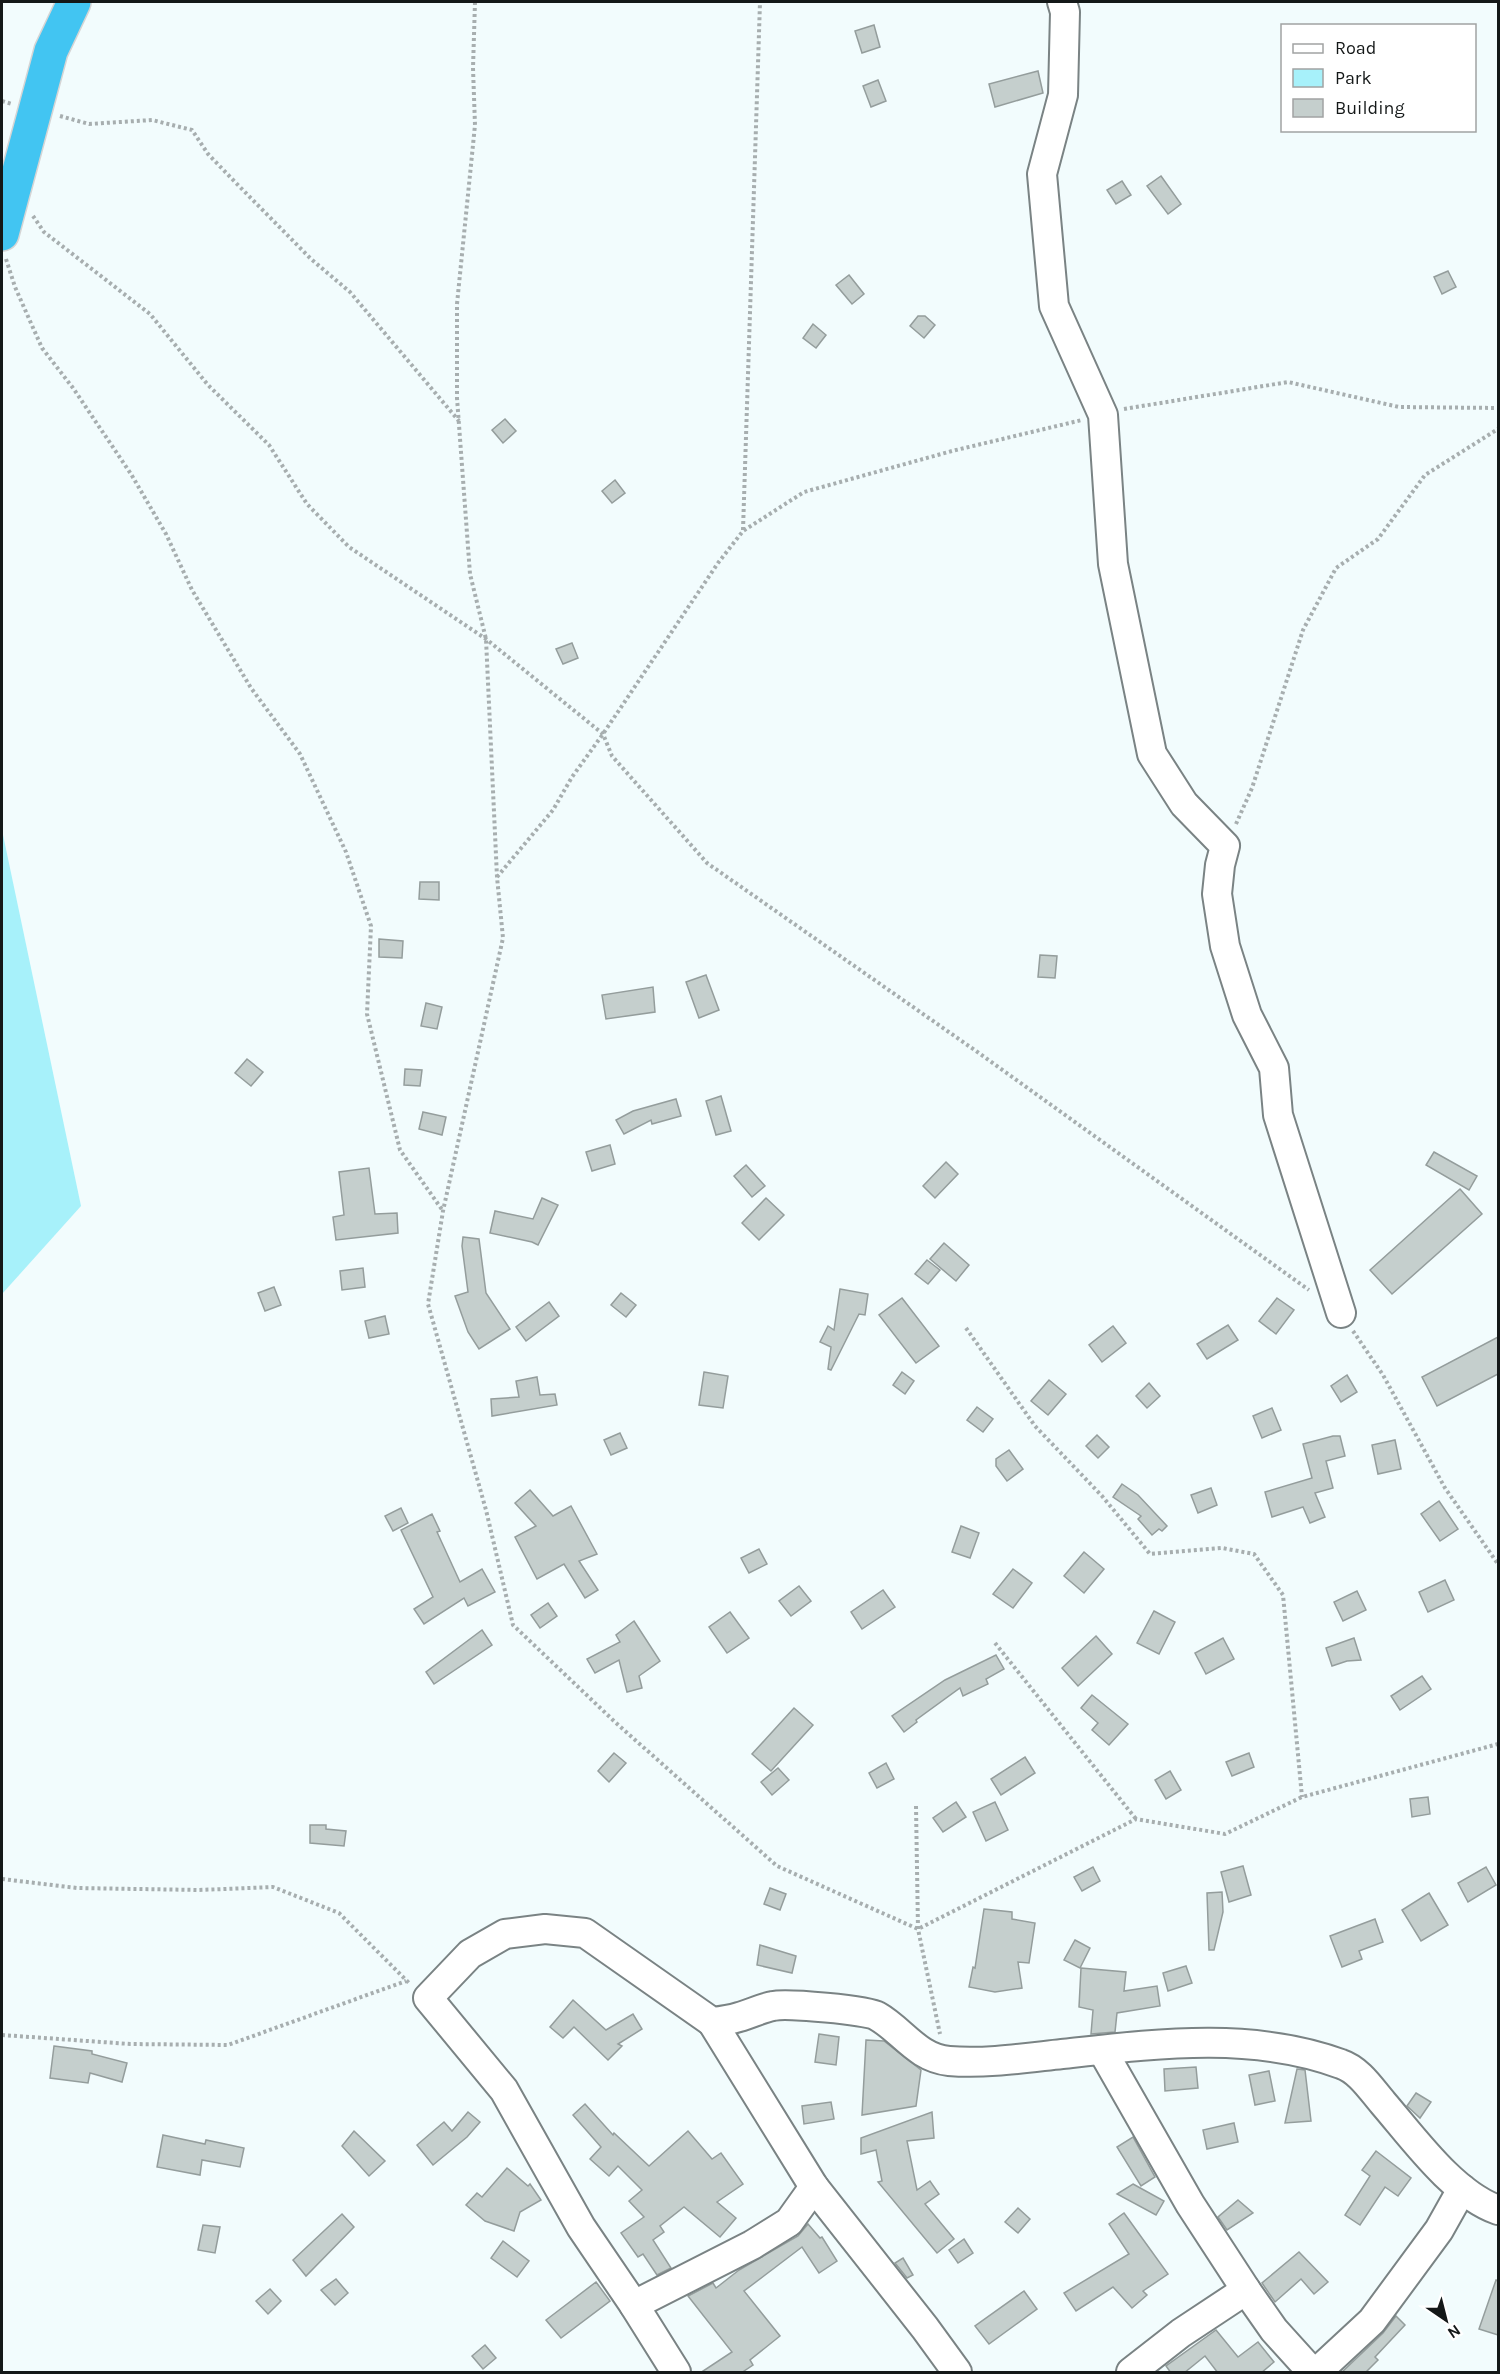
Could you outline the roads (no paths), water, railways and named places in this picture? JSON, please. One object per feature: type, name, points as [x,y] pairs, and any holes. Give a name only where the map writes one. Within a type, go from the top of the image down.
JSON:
[{"type":"highway","points":[[3,245],[14,189],[51,51],[74,2]]},
{"type":"street","points":[[1062,2],[1065,12],[1063,95],[1042,174],[1054,306],[1103,415],[1113,564],[1152,754],[1184,804],[1226,846],[1220,864],[1216,894],[1225,946],[1246,1015],[1274,1068],[1278,1115],[1341,1313]]},
{"type":"street","points":[[676,2373],[580,2227],[504,2090],[428,1998],[470,1954],[505,1934],[545,1929],[585,1933],[712,2022],[814,2187],[926,2328],[957,2373]]},
{"type":"street","points":[[712,2022],[736,2018],[774,2005],[803,2005],[876,2015],[917,2050],[946,2061],[1000,2061],[1176,2044],[1244,2043],[1296,2051],[1343,2064],[1359,2075],[1425,2152],[1462,2189],[1487,2206],[1498,2210]]},
{"type":"street","points":[[1102,2050],[1190,2204],[1274,2331],[1312,2373]]},
{"type":"street","points":[[634,2306],[752,2245],[789,2222],[814,2187]]},
{"type":"street","points":[[1317,2373],[1372,2321],[1439,2230],[1462,2189]]},
{"type":"street","points":[[1131,2373],[1181,2333],[1246,2290]]}]
